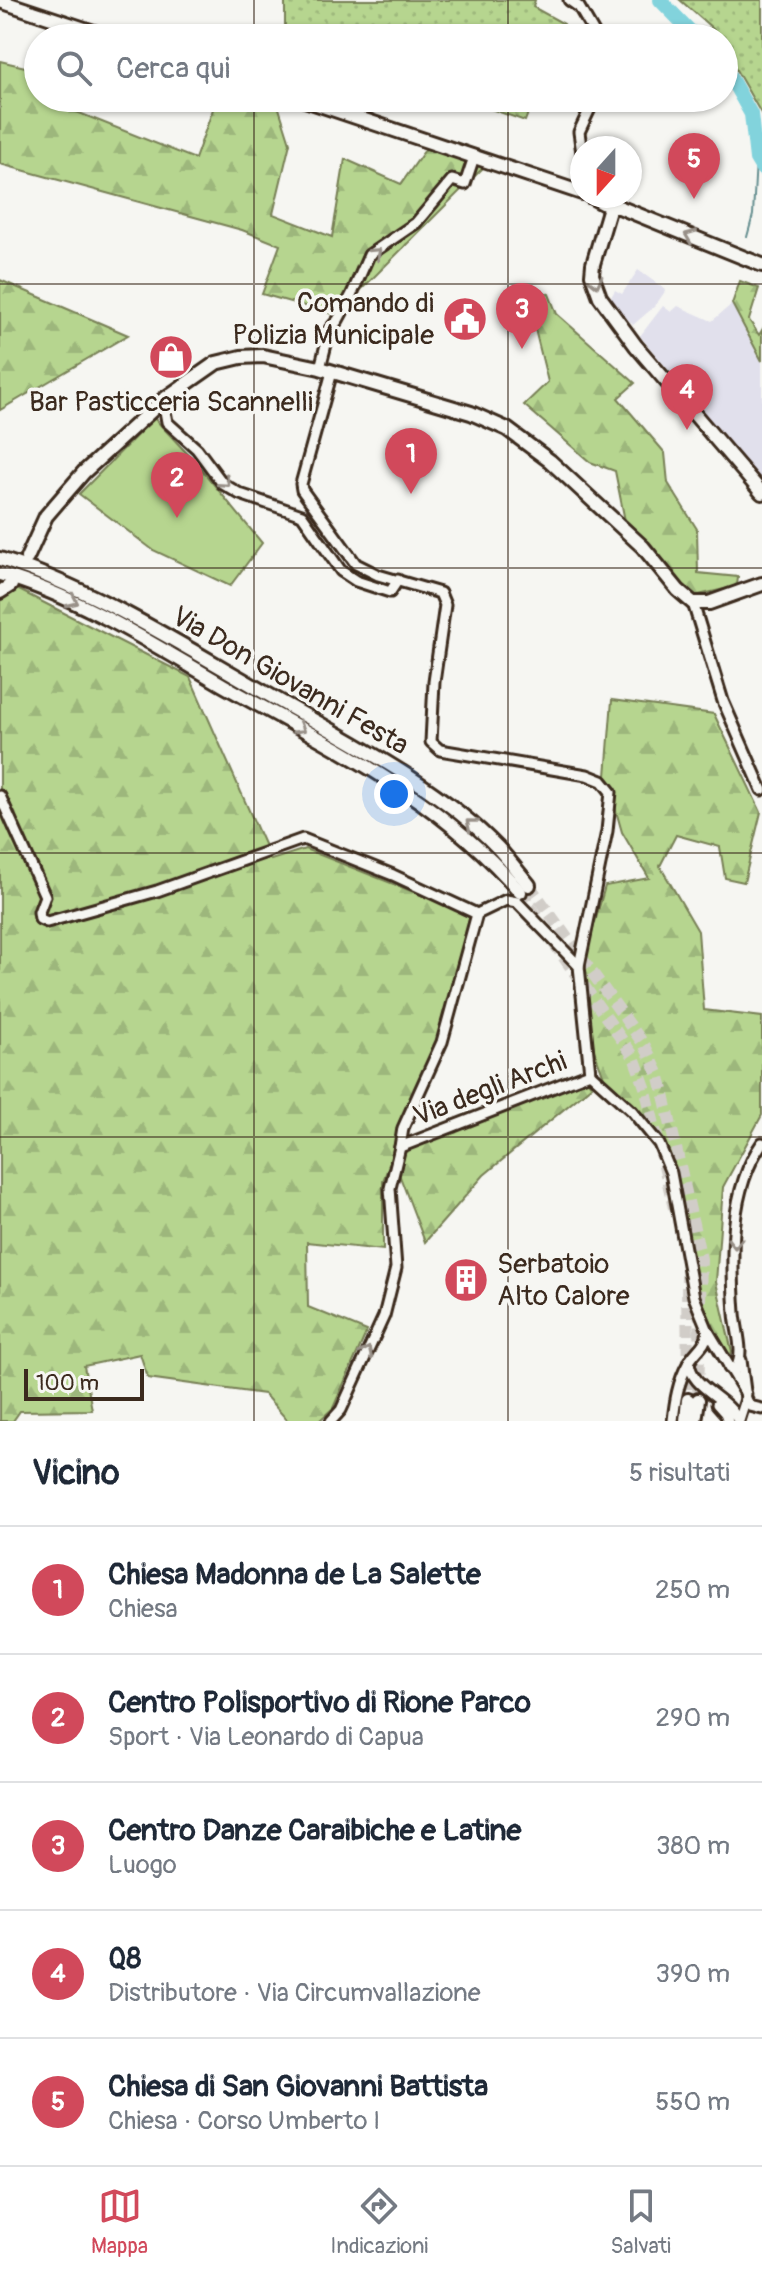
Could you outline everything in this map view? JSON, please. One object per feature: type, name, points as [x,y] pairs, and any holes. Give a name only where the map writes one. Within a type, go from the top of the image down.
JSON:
[{"type":"street","points":[[569,0],[579,7],[589,24]]},
{"type":"street","points":[[0,1],[70,24]]},
{"type":"street","points":[[341,112],[570,187]]},
{"type":"street","points":[[580,136],[588,112]]},
{"type":"street","points":[[474,157],[465,184],[452,180],[416,223],[369,255],[338,320],[330,329],[326,370],[301,484],[302,490],[356,564],[378,575],[440,593],[445,605],[434,682],[431,742],[440,750],[587,775],[602,781],[611,792],[607,831],[579,966],[590,1073]]},
{"type":"street","points":[[610,208],[593,264],[592,275],[600,297],[636,346],[762,493]]},
{"type":"street","points":[[621,208],[762,265]]},
{"type":"street","points":[[27,558],[46,516],[84,472],[163,400],[216,363],[263,356],[326,370],[471,413],[526,441],[643,547],[678,590],[693,603],[723,701],[762,790]]},
{"type":"street","points":[[163,400],[167,422],[197,449],[223,484],[240,494],[302,515],[341,571],[356,581],[390,592],[398,580]]},
{"type":"street","name":"Via Don Giovanni Festa","points":[[0,559],[31,569],[99,600],[342,737],[449,806],[497,847],[525,889],[437,812],[379,774],[107,618],[72,600],[0,574]]},
{"type":"street","points":[[693,603],[709,603],[762,584]]},
{"type":"street","points":[[0,796],[45,896],[39,912],[40,919],[47,922],[157,891],[303,839],[393,875],[477,914]]},
{"type":"street","points":[[400,1147],[403,1128],[442,1042],[477,914],[506,900],[517,902],[579,966]]},
{"type":"street","name":"Via degli Archi","points":[[331,1421],[341,1410],[384,1316],[396,1268],[390,1188],[400,1147],[590,1073],[632,1111],[659,1144],[671,1173],[694,1297],[719,1353],[746,1396]]},
{"type":"street","points":[[762,1143],[746,1171],[735,1217],[735,1312],[746,1396],[750,1406],[762,1409]]},
{"type":"street","points":[[673,1421],[678,1385],[689,1361],[707,1339],[708,1331]]},
{"type":"street","points":[[700,1349],[708,1348],[719,1353]]},
{"type":"street","points":[[729,1368],[736,1368],[741,1357]]},
{"type":"street","points":[[689,1361],[694,1376],[739,1421]]},
{"type":"street","points":[[678,1385],[693,1384],[716,1403],[728,1421]]},
{"type":"street","points":[[739,1421],[746,1396]]},
{"type":"street","points":[[686,1421],[693,1400],[695,1421]]},
{"type":"shaded area","points":[[638,270],[666,290],[655,306],[633,325],[610,299],[615,290],[622,294]]},
{"type":"shaded area","points":[[732,304],[762,361],[762,482],[640,336],[663,306],[671,312],[678,306],[712,321]]},
{"type":"green space","points":[[285,0],[535,0],[533,7],[564,24],[285,24]]},
{"type":"green space","points":[[680,0],[762,0],[762,115],[738,73],[738,24],[707,24]]},
{"type":"green space","points":[[0,61],[24,67],[24,112],[77,112],[195,159],[212,112],[280,112],[290,143],[273,214],[332,237],[345,159],[401,184],[427,147],[485,166],[336,315],[262,294],[280,245],[242,230],[0,164]]},
{"type":"green space","points":[[500,112],[529,112],[525,121]]},
{"type":"green space","points":[[0,280],[128,335],[0,410]]},
{"type":"green space","points":[[740,281],[759,288],[749,320],[759,335],[762,330],[762,361],[732,304]]},
{"type":"green space","points":[[530,287],[549,294],[557,314],[635,383],[618,398],[665,453],[668,483],[697,529],[698,573],[738,577],[737,586],[690,597],[625,521],[615,471],[590,462],[524,405],[548,382],[530,309]]},
{"type":"green space","points":[[154,418],[197,464],[262,543],[230,586],[153,550],[79,494]]},
{"type":"green space","points":[[17,589],[190,677],[271,860],[305,849],[472,915],[437,1039],[383,1181],[383,1250],[307,1242],[308,1307],[367,1331],[333,1408],[319,1421],[288,1421],[264,1394],[148,1378],[140,1354],[84,1366],[92,1410],[20,1411],[13,1421],[0,1421],[0,601]]},
{"type":"green space","points":[[612,700],[714,714],[761,812],[744,882],[725,878],[720,847],[676,835],[660,866],[698,931],[704,1010],[762,1017],[762,1115],[723,1187],[716,1282],[732,1352],[729,1360],[695,1286],[673,1160],[649,1126],[605,1080],[594,1050],[582,969],[605,886],[649,878],[622,832],[606,776]]},
{"type":"green space","points":[[586,1078],[592,1086],[484,1175],[425,1242],[399,1174],[404,1151]]},
{"type":"waterway","points":[[660,0],[683,24]]},
{"type":"waterway","points":[[738,91],[751,114],[756,159],[762,169]]},
{"type":"waterway","points":[[747,237],[753,215],[756,159]]},
{"type":"tunnel","points":[[529,885],[645,1046],[660,1077],[701,1259],[698,1400]]},
{"type":"tunnel","points":[[520,892],[543,926]]},
{"type":"tunnel","points":[[553,942],[634,1057],[645,1087],[674,1208]]},
{"type":"tunnel","points":[[687,1269],[688,1400]]},
{"type":"place","name":"Chiesa di San Giovanni Battista","points":[[694,199]]},
{"type":"place","name":"Comando di Polizia Municipale","points":[[465,319]]},
{"type":"place","name":"Centro Danze Caraibiche e Latine","points":[[522,349]]},
{"type":"place","name":"Bar Pasticceria Scannelli","points":[[171,357]]},
{"type":"place","name":"Q8","points":[[687,430]]},
{"type":"place","name":"Chiesa Madonna de La Salette","points":[[411,494]]},
{"type":"place","name":"Centro Polisportivo di Rione Parco","points":[[177,518]]},
{"type":"place","name":"Serbatoio Alto Calore","points":[[466,1280]]}]
